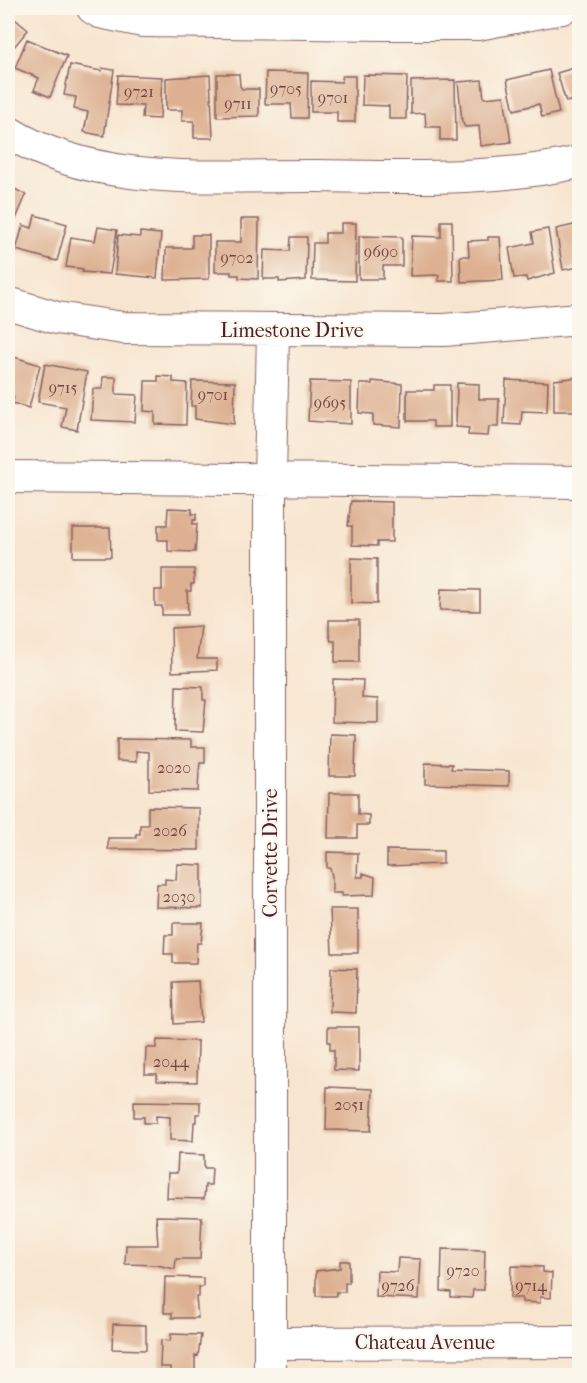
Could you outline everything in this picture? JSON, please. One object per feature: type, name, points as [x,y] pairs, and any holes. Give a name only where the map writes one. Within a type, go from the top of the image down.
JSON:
[{"type":"street","points":[[93,8],[100,12],[143,21],[387,16],[478,24],[549,9]]},
{"type":"street","points":[[8,132],[29,146],[100,167],[158,175],[414,177],[533,172],[579,162]]},
{"type":"street","name":"Limestone Drive","points":[[8,303],[57,318],[123,328],[444,330],[579,320]]},
{"type":"street","name":"Corvette Drive","points":[[270,1376],[270,480],[273,330]]},
{"type":"street","points":[[8,477],[579,482]]},
{"type":"street","name":"Chateau Avenue","points":[[270,1343],[579,1342]]},
{"type":"building","points":[[8,13],[28,30],[8,54]]},
{"type":"building","points":[[27,39],[67,56],[50,97],[34,90],[39,78],[15,68]]},
{"type":"building","points":[[70,65],[101,71],[102,68],[114,70],[104,136],[84,132],[88,112],[74,109],[76,97],[64,95]]},
{"type":"building","points":[[580,66],[580,98],[566,102],[557,73]]},
{"type":"building","points":[[549,70],[559,113],[542,117],[539,104],[514,110],[507,80]]},
{"type":"building","points":[[266,72],[308,73],[307,118],[292,118],[291,104],[265,104]]},
{"type":"building","points":[[217,74],[239,74],[242,89],[259,89],[259,116],[217,117]]},
{"type":"building","points":[[118,75],[162,77],[160,119],[142,118],[143,106],[116,105]]},
{"type":"building","points":[[210,75],[213,138],[194,138],[194,121],[182,121],[182,110],[166,110],[166,78]]},
{"type":"building","points":[[363,75],[407,76],[406,119],[389,119],[389,106],[362,105]]},
{"type":"building","points":[[342,76],[355,76],[355,122],[337,122],[337,112],[311,112],[311,81],[342,82]]},
{"type":"building","points":[[455,80],[456,140],[440,140],[440,127],[426,127],[425,113],[411,114],[411,81]]},
{"type":"building","points":[[482,80],[484,98],[504,96],[511,142],[481,146],[479,126],[465,127],[462,121],[458,82]]},
{"type":"building","points":[[13,188],[26,195],[8,238],[8,199]]},
{"type":"building","points":[[35,215],[67,224],[57,261],[16,250],[23,225],[32,228]]},
{"type":"building","points":[[241,219],[259,219],[258,279],[239,278],[239,275],[231,275],[231,272],[215,272],[215,242],[241,242]]},
{"type":"building","points":[[441,221],[452,221],[453,281],[438,281],[439,275],[410,276],[412,236],[441,237]]},
{"type":"building","points":[[341,223],[356,223],[355,281],[312,280],[313,243],[325,243],[325,233],[341,233]]},
{"type":"building","points":[[578,224],[580,267],[563,270],[556,229]]},
{"type":"building","points":[[98,227],[117,230],[110,274],[82,272],[83,269],[66,267],[71,237],[95,241]]},
{"type":"building","points":[[548,229],[555,273],[527,281],[526,277],[514,278],[509,248],[534,243],[532,232]]},
{"type":"building","points":[[140,232],[161,234],[157,278],[115,274],[118,235],[140,237]]},
{"type":"building","points":[[192,235],[209,235],[209,279],[165,280],[166,248],[192,248]]},
{"type":"building","points":[[359,236],[402,237],[402,266],[383,266],[383,279],[359,279]]},
{"type":"building","points":[[291,237],[307,237],[306,280],[279,282],[279,279],[263,279],[264,250],[290,251]]},
{"type":"building","points":[[488,237],[500,237],[503,280],[461,282],[460,256],[469,256],[468,241],[488,240]]},
{"type":"building","points":[[8,355],[40,365],[29,408],[12,403],[14,397],[8,395]]},
{"type":"building","points":[[45,364],[87,372],[77,430],[62,427],[66,407],[38,402]]},
{"type":"building","points":[[158,376],[173,377],[173,382],[187,383],[186,425],[155,424],[155,412],[144,411],[145,381],[158,381]]},
{"type":"building","points":[[103,377],[116,377],[116,394],[137,395],[135,422],[91,420],[93,389],[102,389]]},
{"type":"building","points":[[580,377],[580,411],[554,411],[554,380]]},
{"type":"building","points":[[506,380],[548,382],[547,412],[522,411],[521,425],[504,424]]},
{"type":"building","points":[[192,381],[235,382],[234,424],[195,419],[195,406],[191,406]]},
{"type":"building","points":[[310,381],[351,382],[351,424],[308,421]]},
{"type":"building","points":[[372,381],[402,384],[401,427],[373,425],[373,414],[359,413],[360,384],[372,384]]},
{"type":"building","points":[[457,383],[479,384],[479,399],[499,399],[498,427],[489,427],[488,436],[468,435],[469,428],[456,427]]},
{"type":"building","points":[[434,385],[450,385],[450,427],[433,427],[433,421],[407,421],[407,390],[434,390]]},
{"type":"building","points":[[351,501],[392,502],[392,542],[377,542],[377,546],[352,545],[352,526],[348,526]]},
{"type":"building","points":[[168,508],[192,509],[192,514],[196,514],[196,520],[193,520],[193,524],[197,524],[195,552],[168,551],[168,540],[158,540],[158,525],[167,525]]},
{"type":"building","points":[[73,528],[110,528],[111,557],[73,557]]},
{"type":"building","points":[[351,558],[377,559],[377,604],[351,603]]},
{"type":"building","points":[[162,569],[194,569],[194,584],[191,584],[191,591],[187,591],[188,615],[162,615],[162,606],[155,606],[155,590],[162,590]]},
{"type":"building","points":[[441,589],[480,590],[480,611],[440,610]]},
{"type":"building","points":[[329,620],[359,620],[359,662],[335,662],[335,641],[331,641],[329,634]]},
{"type":"building","points":[[201,626],[197,659],[217,659],[217,670],[172,672],[171,628]]},
{"type":"building","points":[[333,679],[363,680],[362,698],[378,699],[378,723],[332,722]]},
{"type":"building","points":[[176,686],[203,687],[203,700],[206,700],[203,732],[175,731]]},
{"type":"building","points":[[330,734],[356,735],[355,776],[329,776]]},
{"type":"building","points":[[117,739],[191,740],[191,747],[205,747],[205,763],[200,763],[198,791],[149,790],[149,752],[136,751],[136,762],[117,761]]},
{"type":"building","points":[[425,763],[452,764],[451,769],[509,771],[509,786],[425,784]]},
{"type":"building","points":[[329,793],[358,793],[358,814],[369,815],[369,825],[357,825],[357,838],[328,838]]},
{"type":"building","points":[[148,807],[199,808],[199,850],[108,849],[108,838],[136,838],[136,834],[140,834],[140,825],[148,825]]},
{"type":"building","points":[[387,850],[443,851],[443,864],[387,866]]},
{"type":"building","points":[[327,852],[358,853],[357,877],[363,877],[363,873],[375,877],[374,895],[342,896],[342,893],[332,893],[332,876],[330,868],[327,868]]},
{"type":"building","points":[[177,864],[202,865],[202,908],[156,907],[157,884],[165,884],[165,879],[176,880]]},
{"type":"building","points":[[330,909],[358,909],[358,953],[332,953]]},
{"type":"building","points":[[173,923],[203,923],[201,943],[197,943],[196,963],[173,963],[173,954],[164,954],[165,935],[173,935]]},
{"type":"building","points":[[331,968],[357,969],[356,1013],[330,1012]]},
{"type":"building","points":[[198,981],[201,1022],[174,1024],[173,982]]},
{"type":"building","points":[[328,1027],[359,1027],[359,1071],[334,1070],[334,1050],[330,1050]]},
{"type":"building","points":[[157,1040],[198,1041],[197,1082],[157,1081],[157,1074],[145,1074],[146,1048],[156,1048]]},
{"type":"building","points":[[327,1087],[373,1089],[371,1131],[326,1130]]},
{"type":"building","points":[[134,1101],[200,1102],[200,1114],[196,1114],[196,1122],[194,1122],[193,1141],[170,1140],[170,1117],[156,1116],[156,1123],[144,1123],[144,1117],[134,1117]]},
{"type":"building","points":[[178,1154],[204,1155],[204,1168],[212,1168],[211,1185],[205,1185],[204,1199],[167,1198],[168,1173],[177,1173]]},
{"type":"building","points":[[156,1216],[202,1217],[200,1259],[176,1259],[175,1269],[157,1265],[125,1264],[126,1245],[158,1245]]},
{"type":"building","points":[[442,1249],[485,1250],[484,1290],[473,1290],[472,1298],[451,1297],[451,1292],[441,1291]]},
{"type":"building","points":[[398,1258],[421,1259],[419,1299],[376,1297],[377,1271],[397,1272]]},
{"type":"building","points":[[340,1261],[349,1261],[349,1283],[345,1283],[345,1292],[336,1292],[336,1296],[316,1296],[316,1271],[340,1268]]},
{"type":"building","points":[[576,1262],[580,1262],[580,1292],[576,1292]]},
{"type":"building","points":[[511,1266],[543,1267],[543,1272],[552,1273],[551,1298],[540,1297],[540,1303],[522,1302],[522,1298],[510,1298]]},
{"type":"building","points":[[165,1277],[203,1278],[203,1287],[199,1287],[199,1297],[196,1297],[198,1318],[172,1318],[172,1313],[164,1313]]},
{"type":"building","points":[[113,1324],[146,1325],[146,1350],[112,1349]]},
{"type":"building","points":[[171,1334],[201,1335],[198,1356],[195,1355],[195,1375],[170,1374],[170,1367],[160,1367],[161,1340],[170,1341]]}]
